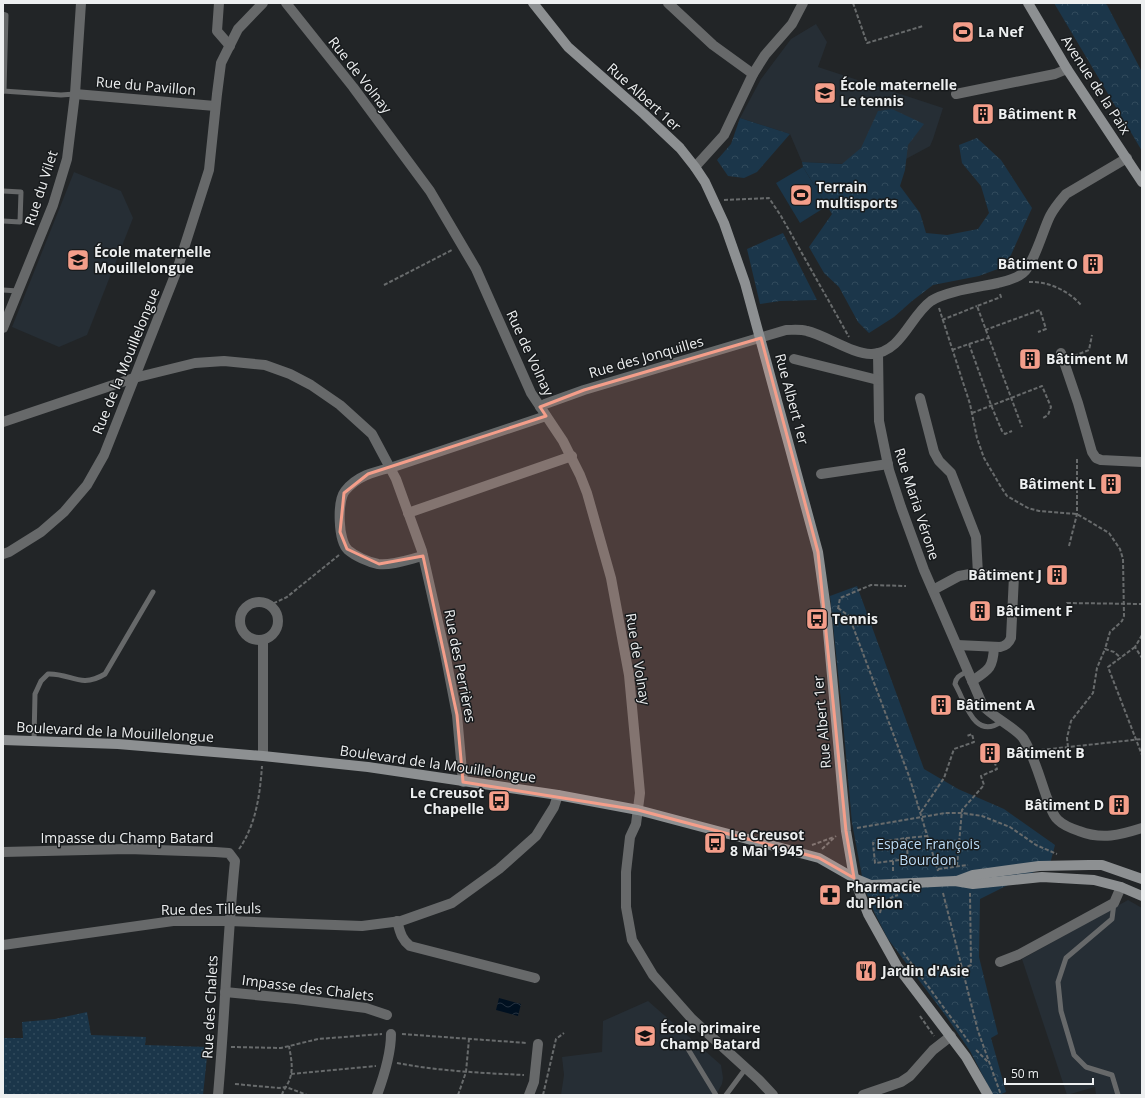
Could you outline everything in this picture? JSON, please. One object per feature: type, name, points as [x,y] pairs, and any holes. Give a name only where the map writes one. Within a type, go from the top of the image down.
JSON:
[{"type":"main road","name":"Rue Albert 1er","points":[[533,3],[568,47],[666,134],[695,167],[715,201],[735,251],[761,338],[818,552],[826,609],[846,831],[854,878],[868,914],[897,966],[966,1057],[988,1095]]},
{"type":"main road","name":"Avenue de la Paix","points":[[1028,3],[1067,69],[1142,182]]},
{"type":"main road","name":"Boulevard de la Mouillelongue","points":[[4,739],[118,744],[263,756],[368,767],[558,795],[638,810],[819,858],[854,878],[871,885],[955,881]]},
{"type":"main road","points":[[955,881],[973,875],[1039,866],[1089,865],[1102,865],[1142,879]]},
{"type":"main road","points":[[955,881],[973,884],[1042,877],[1094,880],[1121,887],[1142,896]]},
{"type":"street","name":"Rue du Vilet","points":[[3,328],[54,205],[67,159],[75,94],[81,3]]},
{"type":"street","points":[[219,3],[217,31],[230,46]]},
{"type":"street","name":"Rue de la Mouillelongue","points":[[3,554],[9,552],[41,532],[64,512],[86,485],[104,455],[177,270],[209,170],[215,106],[222,63],[238,29],[263,3]]},
{"type":"street","name":"Rue de Volnay","points":[[286,3],[353,87],[430,191],[476,269],[531,393],[572,456],[587,493],[609,571],[629,675],[640,793],[636,824],[630,837],[626,872],[626,907],[632,940],[653,975],[692,1019],[746,1068],[768,1093]]},
{"type":"street","points":[[668,3],[712,45],[753,74]]},
{"type":"street","points":[[695,167],[724,135],[753,74],[765,55],[792,24],[804,3]]},
{"type":"street","points":[[956,94],[1055,74],[1067,69]]},
{"type":"street","name":"Rue du Pavillon","points":[[75,94],[215,106]]},
{"type":"street","points":[[878,353],[886,350],[894,344],[923,308],[936,298],[955,292],[1011,280],[1023,273],[1029,265],[1050,215],[1066,194],[1127,158]]},
{"type":"street","name":"Rue des Jonquilles","points":[[390,468],[543,412],[545,404],[584,390],[786,330],[807,331],[854,350],[871,354],[878,353]]},
{"type":"street","name":"Rue Maria Vérone","points":[[878,353],[879,421],[888,464],[901,507],[933,590],[983,706],[1022,737],[1030,751],[1051,808],[1058,820],[1071,828],[1087,834],[1100,836],[1121,834],[1142,828]]},
{"type":"street","points":[[1062,357],[1078,403],[1092,452],[1096,458],[1108,461],[1142,462]]},
{"type":"street","points":[[794,359],[878,380]]},
{"type":"street","name":"Rue des Perrières","points":[[3,422],[134,378],[195,363],[224,361],[265,365],[290,374],[311,385],[340,405],[372,434],[396,479],[423,556],[445,653],[457,715],[463,782]]},
{"type":"street","points":[[920,398],[934,452],[939,461],[951,473],[976,537],[978,574]]},
{"type":"street","points":[[408,512],[572,456]]},
{"type":"street","points":[[821,474],[888,464]]},
{"type":"street","points":[[390,468],[368,474],[354,482],[344,493],[340,502],[340,532],[347,549],[365,560],[379,564],[398,562],[423,556]]},
{"type":"street","points":[[933,590],[959,576],[970,574],[1014,576],[1011,638],[1005,646],[994,647],[957,645]]},
{"type":"street","points":[[254,603],[262,603],[268,606],[274,610],[277,617],[277,625],[274,631],[269,637],[263,640],[248,638],[240,626],[242,612],[254,603]]},
{"type":"street","points":[[263,640],[263,756]]},
{"type":"street","points":[[972,681],[985,674],[990,668],[993,661],[994,647]]},
{"type":"street","name":"Rue des Tilleuls","points":[[3,946],[173,920],[229,920],[362,926],[397,921],[452,903],[499,869],[536,836],[554,807],[558,795]]},
{"type":"street","name":"Impasse du Champ Batard","points":[[3,852],[144,850],[229,853],[232,858]]},
{"type":"street","points":[[229,920],[235,861],[232,858]]},
{"type":"street","points":[[1000,962],[1018,955],[1114,903],[1121,887]]},
{"type":"street","name":"Rue des Chalets","points":[[218,1095],[229,920]]},
{"type":"street","points":[[397,921],[401,936],[410,946],[535,978]]},
{"type":"street","name":"Impasse des Chalets","points":[[225,992],[366,1008],[387,1015]]},
{"type":"street","points":[[377,1095],[387,1063],[391,1034]]},
{"type":"street","points":[[863,1095],[901,1082],[910,1076],[933,1050],[950,1036]]},
{"type":"street","points":[[529,1095],[534,1082],[538,1044]]},
{"type":"lane","points":[[3,14],[6,15],[3,91],[61,95],[75,94]]},
{"type":"lane","points":[[3,191],[21,192],[20,222],[3,221]]},
{"type":"lane","points":[[3,290],[18,291]]},
{"type":"lane","points":[[34,740],[35,694],[41,681],[48,674],[55,674],[84,681],[95,680],[105,674],[153,592]]},
{"type":"lane","points":[[968,671],[958,676],[956,679],[956,684],[971,716],[979,725],[988,727],[995,726],[1002,722]]},
{"type":"lane","points":[[1114,903],[1112,919],[1066,958],[1058,982],[1061,1011],[1074,1055],[1086,1067],[1112,1075],[1118,1095]]},
{"type":"lane","points":[[685,1044],[716,1095]]},
{"type":"lane","points":[[726,1095],[746,1068]]},
{"type":"path","points":[[853,3],[867,43],[923,26]]},
{"type":"path","points":[[715,201],[769,198],[781,216],[846,331],[854,350]]},
{"type":"path","points":[[384,285],[462,245]]},
{"type":"path","points":[[1023,273],[1026,283],[1038,282],[1049,284],[1074,298],[1081,305]]},
{"type":"path","points":[[942,320],[1001,298],[996,283]]},
{"type":"path","points":[[936,298],[972,413],[977,438],[984,458],[1000,487],[1007,496],[1019,504],[1039,511],[1077,514],[1109,533],[1120,549],[1123,559],[1125,603],[1122,621],[1110,632],[1097,668],[1093,692],[1071,721],[1067,738],[1068,747]]},
{"type":"path","points":[[977,306],[1022,426]]},
{"type":"path","points":[[986,330],[1040,310],[1046,329],[1038,332]]},
{"type":"path","points":[[1062,357],[1089,350],[1092,335]]},
{"type":"path","points":[[952,350],[988,338]]},
{"type":"path","points":[[969,344],[1002,431],[1005,434],[1012,431]]},
{"type":"path","points":[[972,413],[1042,386],[1051,407],[1048,415],[1043,418]]},
{"type":"path","points":[[1069,546],[1077,514],[1077,458]]},
{"type":"path","points":[[268,606],[287,597],[347,549]]},
{"type":"path","points":[[844,597],[871,585],[906,586]]},
{"type":"path","points":[[1066,609],[1067,603],[1142,604]]},
{"type":"path","points":[[838,608],[848,616],[909,776],[938,869],[978,1031],[1001,1095]]},
{"type":"path","points":[[1142,635],[1135,647],[1108,668],[1142,755]]},
{"type":"path","points":[[1135,647],[1142,658]]},
{"type":"path","points":[[1105,649],[1114,652],[1121,658]]},
{"type":"path","points":[[921,812],[944,778],[954,749],[974,742],[972,734],[966,736]]},
{"type":"path","points":[[1030,751],[1142,739]]},
{"type":"path","points":[[232,858],[245,840],[259,799],[263,756]]},
{"type":"path","points":[[958,866],[962,810],[984,785],[981,776],[998,769],[994,761]]},
{"type":"path","points":[[807,846],[814,845],[861,826],[945,813],[962,813],[982,816],[1010,827],[1036,845],[1060,855]]},
{"type":"path","points":[[906,838],[908,859],[875,863],[873,843],[906,838],[928,836]]},
{"type":"path","points":[[962,969],[971,965],[970,890]]},
{"type":"path","points":[[936,894],[950,893]]},
{"type":"path","points":[[880,918],[881,907],[885,900],[901,895]]},
{"type":"path","points":[[903,952],[978,1054],[989,1063]]},
{"type":"path","points":[[543,1095],[556,1039],[564,1032]]},
{"type":"path","points":[[458,1095],[466,1072],[469,1039]]},
{"type":"path","points":[[282,1095],[292,1069],[289,1046]]},
{"type":"path","points":[[291,1074],[378,1066],[395,1062],[419,1067],[466,1072],[535,1075]]},
{"type":"path","points":[[236,1084],[279,1088],[286,1087],[307,1095]]},
{"type":"highlighted area","points":[[761,338],[818,552],[846,831],[854,878],[819,858],[638,810],[463,782],[457,715],[423,556],[379,564],[347,549],[340,532],[344,493],[368,474],[546,416],[540,407],[584,390]]},
{"type":"shaded area","name":"École maternelle Le tennis","points":[[816,24],[827,42],[818,67],[943,108],[930,146],[893,166],[802,162],[790,134],[740,118],[761,79],[791,39]]},
{"type":"shaded area","name":"École maternelle Mouillelongue","points":[[74,172],[121,191],[133,218],[87,335],[59,347],[12,327]]},
{"type":"shaded area","points":[[1128,900],[1142,908],[1142,1095],[1096,1095],[1095,1087],[1067,1095],[1022,959]]},
{"type":"shaded area","name":"École primaire Champ Batard","points":[[648,1001],[721,1065],[723,1078],[722,1084],[716,1095],[561,1095],[564,1075],[562,1057],[602,1052],[603,1021]]},
{"type":"green space","points":[[1054,3],[1104,3],[1107,5],[1142,72],[1142,151]]},
{"type":"green space","points":[[892,109],[924,124],[908,145],[905,170],[900,186],[920,213],[926,233],[947,235],[978,229],[989,213],[981,186],[962,163],[959,145],[977,138],[1001,160],[1032,208],[1011,255],[1003,267],[979,276],[933,285],[894,317],[869,333],[858,322],[839,287],[824,273],[809,247],[832,214],[803,167],[802,162],[842,164],[861,148],[878,111]]},
{"type":"green space","points":[[740,118],[790,134],[757,172],[744,178],[728,176],[717,160],[731,144]]},
{"type":"green space","name":"Terrain multisports","points":[[803,167],[827,206],[800,223],[776,183]]},
{"type":"green space","points":[[783,233],[817,300],[780,301],[760,304],[747,249]]},
{"type":"green space","name":"Espace François Bourdon","points":[[857,586],[924,769],[958,789],[1004,809],[1055,845],[1050,864],[980,899],[979,957],[998,1034],[991,1038],[1006,1092],[999,1095],[993,1095],[970,1051],[946,1016],[888,939],[875,914],[864,887],[852,823],[830,596]]},
{"type":"green space","points":[[87,1012],[91,1035],[146,1037],[145,1045],[208,1047],[203,1095],[3,1095],[3,1038],[23,1038],[22,1022],[55,1019]]},
{"type":"water","points":[[499,998],[521,1004],[518,1016],[496,1010]]},
{"type":"place","name":"La Nef","points":[[963,32]]},
{"type":"place","name":"École maternelle Le tennis","points":[[825,93]]},
{"type":"place","name":"Bâtiment R","points":[[983,114]]},
{"type":"place","name":"Terrain multisports","points":[[801,195]]},
{"type":"place","name":"École maternelle Mouillelongue","points":[[78,260]]},
{"type":"place","name":"Bâtiment O","points":[[1093,264]]},
{"type":"place","name":"Bâtiment M","points":[[1030,359]]},
{"type":"place","name":"Bâtiment L","points":[[1111,484]]},
{"type":"place","name":"Bâtiment J","points":[[1057,575]]},
{"type":"place","name":"Bâtiment F","points":[[980,611]]},
{"type":"place","name":"Tennis","points":[[817,619]]},
{"type":"place","name":"Bâtiment A","points":[[941,705]]},
{"type":"place","name":"Bâtiment B","points":[[990,753]]},
{"type":"place","name":"Le Creusot Chapelle","points":[[499,801]]},
{"type":"place","name":"Bâtiment D","points":[[1119,805]]},
{"type":"place","name":"Le Creusot 8 Mai 1945","points":[[715,843]]},
{"type":"place","name":"Pharmacie du Pilon","points":[[830,895]]},
{"type":"place","name":"Jardin d'Asie","points":[[866,971]]},
{"type":"place","name":"École primaire Champ Batard","points":[[645,1036]]}]
